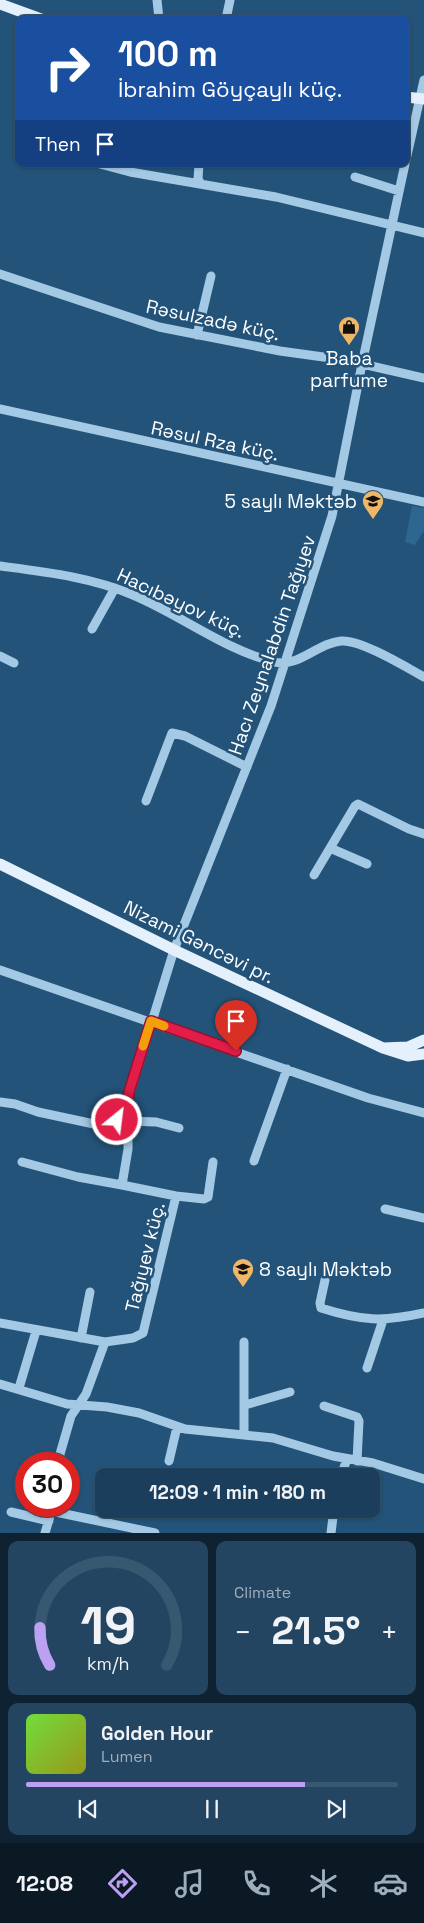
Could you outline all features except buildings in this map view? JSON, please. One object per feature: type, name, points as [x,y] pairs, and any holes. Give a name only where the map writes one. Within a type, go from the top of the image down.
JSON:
[{"type":"main road","points":[[0,4],[30,15]]},
{"type":"main road","name":"Nizami Gəncəvi pr.","points":[[0,864],[174,950],[383,1048],[408,1056],[424,1054]]},
{"type":"main road","points":[[383,1048],[408,1047],[424,1040]]},
{"type":"street","points":[[157,0],[159,15]]},
{"type":"street","points":[[227,15],[230,0]]},
{"type":"street","name":"Hacı Zeynalabdin Tağıyev","points":[[410,146],[422,99],[424,80]]},
{"type":"street","points":[[111,167],[130,172],[276,197],[424,233]]},
{"type":"street","points":[[199,167],[198,178],[201,184]]},
{"type":"street","name":"Hacı Zeynalabdin Tağıyev","points":[[174,950],[247,767],[285,664],[332,516],[340,484],[362,364],[405,167]]},
{"type":"street","points":[[355,177],[399,191]]},
{"type":"street","name":"Rəsulzadə küç.","points":[[0,274],[131,319],[196,335],[362,364],[424,378]]},
{"type":"street","points":[[196,335],[211,276]]},
{"type":"street","name":"Rəsul Rza küç.","points":[[0,409],[424,502]]},
{"type":"street","name":"Hacıbəyov küç.","points":[[0,566],[81,578],[115,588],[142,599],[238,649],[285,664]]},
{"type":"street","points":[[92,630],[115,588]]},
{"type":"street","points":[[285,664],[331,644],[347,641],[385,656],[424,677]]},
{"type":"street","points":[[0,656],[14,663]]},
{"type":"street","points":[[146,801],[172,733],[185,736],[247,767]]},
{"type":"street","points":[[314,875],[358,804],[408,829],[424,834]]},
{"type":"street","points":[[330,848],[367,864]]},
{"type":"street","points":[[122,1185],[128,1149],[127,1119],[129,1092],[174,950]]},
{"type":"street","points":[[0,970],[368,1098],[424,1113]]},
{"type":"street","points":[[254,1161],[287,1069]]},
{"type":"street","points":[[0,1102],[94,1124],[107,1124],[127,1119],[156,1122],[179,1128]]},
{"type":"street","name":"Tağıyev küç.","points":[[22,1162],[78,1177],[176,1196],[143,1332],[133,1338],[104,1342]]},
{"type":"street","points":[[176,1196],[204,1199],[208,1197],[212,1162]]},
{"type":"street","points":[[385,1209],[424,1218]]},
{"type":"street","points":[[324,1280],[320,1303],[321,1308],[360,1318],[383,1320],[424,1313]]},
{"type":"street","points":[[81,1338],[90,1292]]},
{"type":"street","points":[[367,1368],[383,1320]]},
{"type":"street","points":[[0,1323],[104,1342],[86,1394],[71,1416],[61,1452]]},
{"type":"street","points":[[19,1388],[36,1330]]},
{"type":"street","points":[[244,1342],[244,1434]]},
{"type":"street","points":[[0,1384],[19,1388],[52,1400],[139,1413],[178,1427],[273,1438],[424,1479]]},
{"type":"street","points":[[244,1405],[290,1392]]},
{"type":"street","points":[[324,1406],[357,1417],[359,1421],[357,1461]]},
{"type":"street","points":[[169,1461],[178,1427]]},
{"type":"street","points":[[344,1468],[347,1459]]},
{"type":"street","points":[[11,1512],[48,1521]]},
{"type":"street","points":[[80,1516],[155,1533]]},
{"type":"street","points":[[45,1533],[49,1517]]},
{"type":"street","points":[[331,1533],[333,1518]]},
{"type":"shaded area","points":[[412,506],[424,508],[424,531],[415,545],[405,542]]},
{"type":"slow traffic","points":[[143,1046],[151,1021],[164,1026]]},
{"type":"place","name":"Baba parfume","points":[[349,346]]},
{"type":"place","name":"5 saylı Məktəb","points":[[373,520]]},
{"type":"place","name":"8 saylı Məktəb","points":[[243,1288]]},
{"type":"route","points":[[117,1120],[126,1117],[129,1092],[151,1021],[236,1051]]}]
